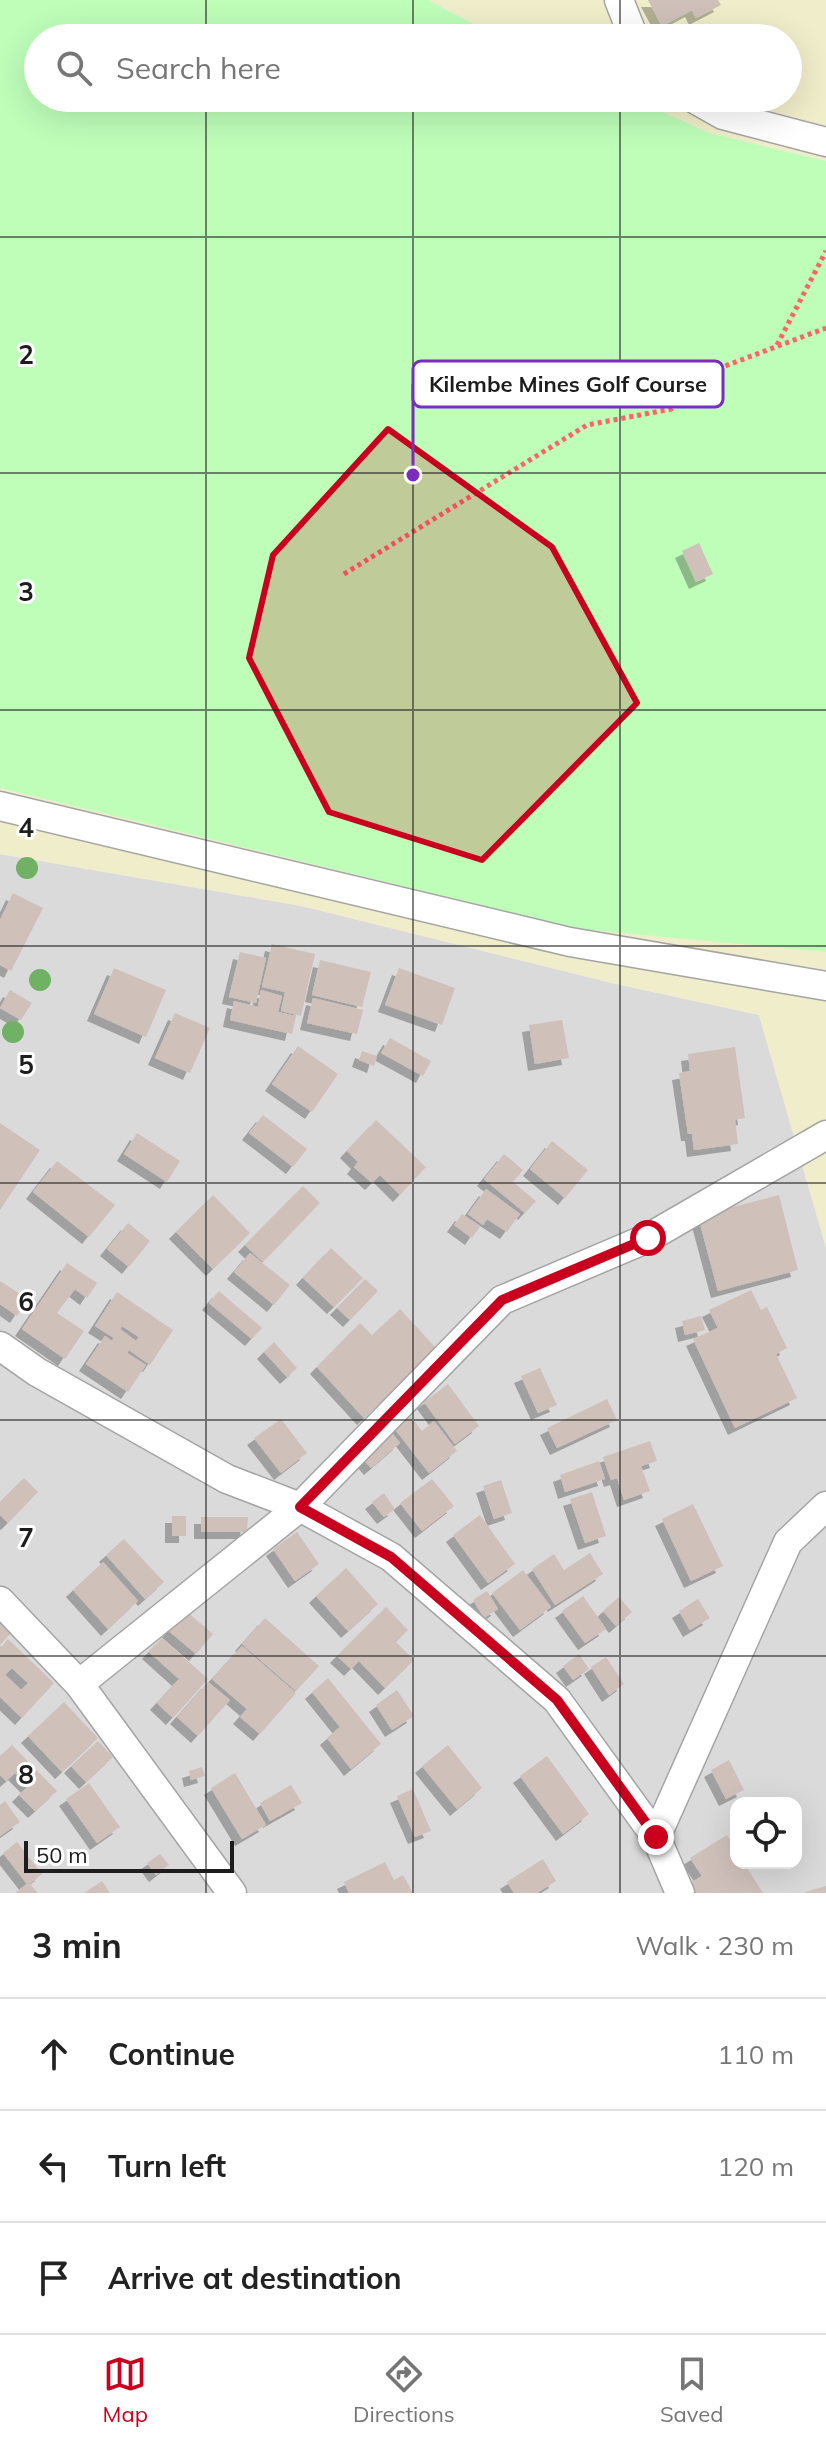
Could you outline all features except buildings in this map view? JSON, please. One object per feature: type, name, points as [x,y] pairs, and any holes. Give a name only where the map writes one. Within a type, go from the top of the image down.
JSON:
[{"type":"street","points":[[619,0],[628,24]]},
{"type":"street","points":[[718,112],[826,142]]},
{"type":"street","points":[[0,806],[570,942],[826,986]]},
{"type":"street","points":[[79,1684],[300,1507],[502,1300],[648,1238],[826,1135]]},
{"type":"street","points":[[0,1346],[37,1372],[227,1479],[300,1507],[391,1557],[557,1700],[656,1837],[680,1893]]},
{"type":"street","points":[[656,1837],[788,1542],[826,1506]]},
{"type":"street","points":[[0,1601],[79,1684],[232,1893]]},
{"type":"path","points":[[777,345],[826,251]]},
{"type":"path","points":[[344,574],[587,425],[671,409],[725,366],[826,328]]},
{"type":"highlighted area","points":[[388,429],[552,547],[637,703],[482,860],[329,812],[249,658],[273,555]]},
{"type":"shaded area","points":[[428,0],[826,0],[826,161],[709,133],[663,112],[802,112],[802,24],[473,24]]},
{"type":"shaded area","points":[[0,788],[579,929],[826,952],[826,1248],[759,1015],[616,984],[302,906],[0,854]]},
{"type":"shaded area","points":[[0,854],[301,906],[616,984],[759,1015],[826,1248],[826,1893],[0,1893]]},
{"type":"green space","points":[[0,0],[428,0],[473,24],[24,24],[24,112],[663,112],[709,133],[826,161],[826,952],[579,929],[0,788]]},
{"type":"place","name":"Kilembe Mines Golf Course","points":[[413,475]]},
{"type":"route","points":[[648,1238],[502,1300],[300,1507],[391,1557],[557,1700],[656,1837]]}]
